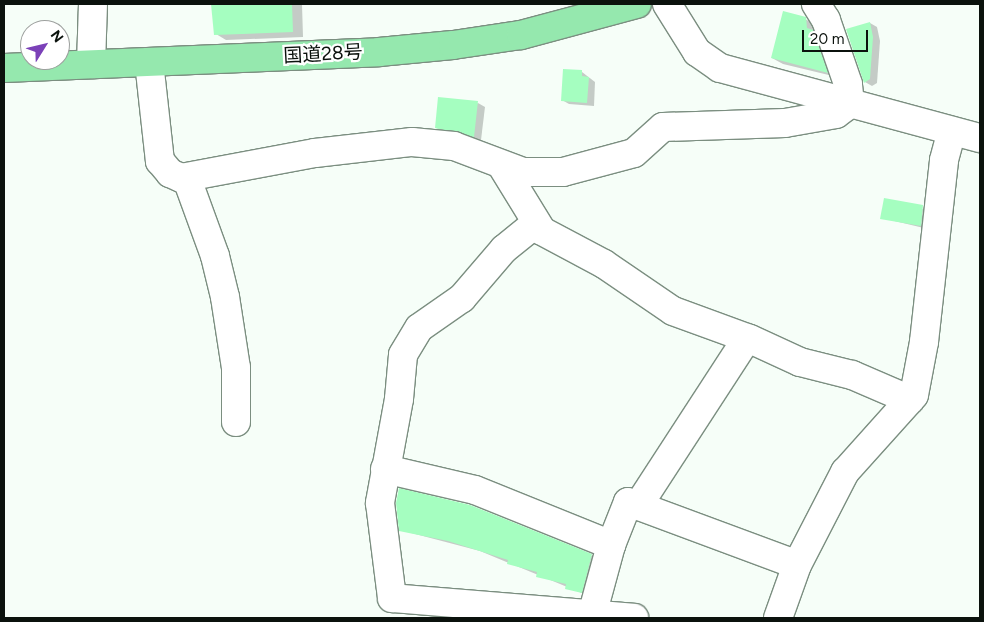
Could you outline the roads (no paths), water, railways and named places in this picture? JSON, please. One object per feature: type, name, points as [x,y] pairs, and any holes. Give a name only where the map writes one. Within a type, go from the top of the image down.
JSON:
[{"type":"highway","name":"国道28号","points":[[4,68],[453,45],[521,35],[637,4]]},
{"type":"street","points":[[91,64],[93,4]]},
{"type":"street","points":[[667,4],[690,43],[713,65],[980,138]]},
{"type":"street","points":[[816,4],[826,20],[848,84],[850,104]]},
{"type":"street","points":[[148,62],[160,161],[170,172],[187,178],[315,153],[412,142],[454,146],[502,166],[523,172],[563,172],[634,153],[663,127],[802,121],[836,114],[850,104]]},
{"type":"street","points":[[778,618],[797,565],[845,472],[910,400],[924,342],[944,160],[952,131]]},
{"type":"street","points":[[502,166],[535,224],[550,238],[604,264],[674,310],[747,338],[800,362],[852,375],[910,400]]},
{"type":"street","points":[[187,178],[215,256],[225,296],[236,368],[236,422]]},
{"type":"street","points":[[535,224],[494,259],[462,298],[419,328],[409,341],[403,355],[399,399],[380,503],[392,598],[634,618]]},
{"type":"street","points":[[638,506],[747,338]]},
{"type":"street","points":[[385,469],[475,490],[611,545]]},
{"type":"street","points":[[592,615],[611,545],[628,502],[797,565]]}]
